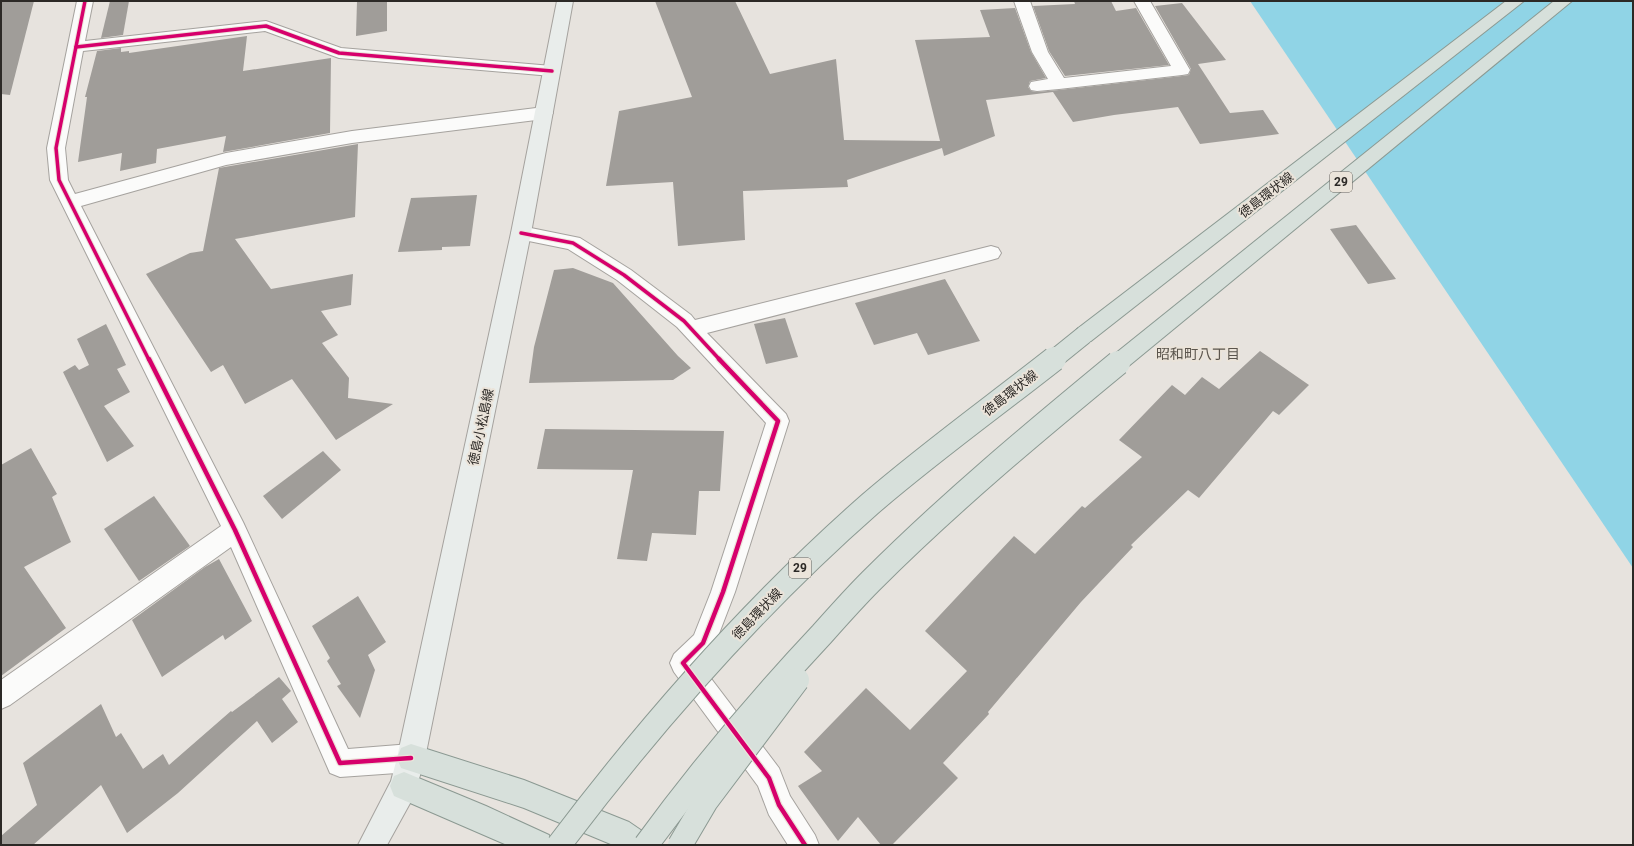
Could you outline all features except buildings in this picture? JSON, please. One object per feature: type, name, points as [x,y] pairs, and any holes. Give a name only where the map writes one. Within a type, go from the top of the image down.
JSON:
[{"type":"main road","name":"徳島小松島線","points":[[372,845],[404,786],[411,758],[521,233],[565,1]]},
{"type":"main road","name":"徳島環状線","points":[[559,845],[632,752],[679,697],[799,570],[860,513],[931,455],[1516,1]]},
{"type":"main road","name":"29","points":[[646,845],[722,745],[787,671],[870,582],[956,501],[1040,427],[1564,1]]},
{"type":"main road","points":[[680,845],[706,801],[870,582]]},
{"type":"main road","points":[[411,758],[524,794],[619,832],[638,845]]},
{"type":"main road","points":[[404,786],[476,816],[539,845]]},
{"type":"street","points":[[85,1],[56,148],[59,180],[235,530],[340,763],[411,758]]},
{"type":"street","points":[[1022,1],[1040,52],[1059,84]]},
{"type":"street","points":[[1037,86],[1182,70],[1142,1]]},
{"type":"street","points":[[76,47],[266,26],[339,53],[552,71]]},
{"type":"street","points":[[71,202],[226,159],[352,137],[544,113]]},
{"type":"street","points":[[521,233],[573,243],[624,275],[684,321],[778,421],[723,592],[703,643],[683,663],[769,778],[779,805],[805,845]]},
{"type":"street","points":[[690,329],[991,253]]},
{"type":"street","points":[[1,696],[235,530]]},
{"type":"water","points":[[1250,1],[1633,1],[1633,568]]},
{"type":"cycle path","points":[[85,1],[56,148],[59,180],[235,530],[340,763],[411,758]]},
{"type":"cycle path","points":[[76,47],[266,26],[339,53],[552,71]]},
{"type":"cycle path","points":[[521,233],[573,243],[624,275],[684,321],[778,421],[723,592],[703,643],[683,663],[769,778],[779,805],[805,845]]},
{"type":"district","name":"昭和町八丁目","points":[[1198,354]]}]
